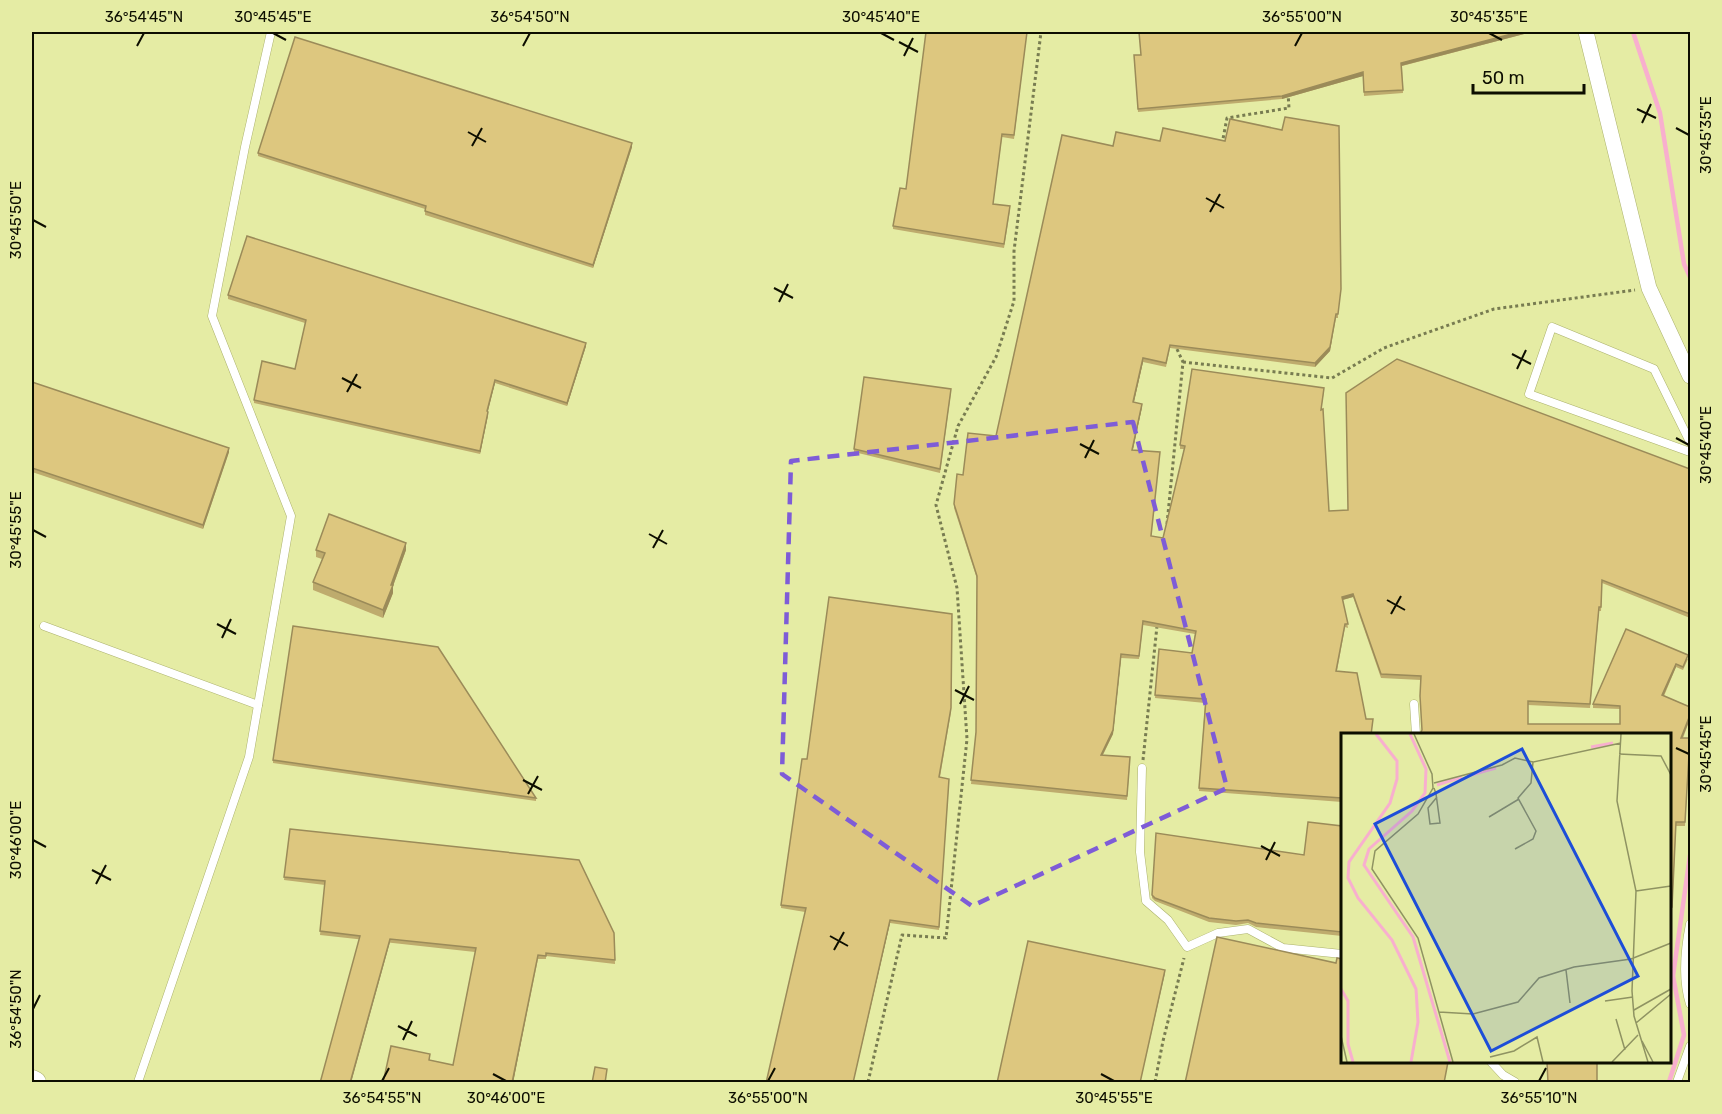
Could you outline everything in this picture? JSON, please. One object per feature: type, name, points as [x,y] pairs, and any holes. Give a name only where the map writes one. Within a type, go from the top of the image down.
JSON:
[{"type":"street","points":[[1586,32],[1649,288],[1690,376]]},
{"type":"street","points":[[32,1080],[36,1083]]},
{"type":"lane","points":[[138,1083],[249,757],[291,516],[212,316],[245,147],[271,32]]},
{"type":"lane","points":[[1690,442],[1654,369],[1552,327],[1528,394],[1690,452]]},
{"type":"lane","points":[[44,626],[258,705]]},
{"type":"lane","points":[[1414,704],[1416,733]]},
{"type":"lane","points":[[1142,768],[1140,852],[1146,901],[1168,920],[1187,947],[1218,933],[1248,929],[1283,948],[1341,954]]},
{"type":"lane","points":[[1690,924],[1685,947],[1687,993],[1690,1004]]},
{"type":"lane","points":[[1677,1083],[1690,1046]]},
{"type":"lane","points":[[1492,1063],[1503,1075],[1515,1083]]},
{"type":"path","points":[[868,1083],[902,935],[946,938],[967,739],[957,588],[936,505],[958,426],[996,357],[1014,301],[1014,251],[1041,32]]},
{"type":"path","points":[[1220,152],[1227,118],[1289,108],[1288,86]]},
{"type":"path","points":[[1183,362],[1332,378],[1384,348],[1494,309],[1649,288]]},
{"type":"path","points":[[1167,525],[1183,362],[1176,348],[1178,337]]},
{"type":"path","points":[[1142,768],[1158,618]]},
{"type":"path","points":[[1155,1083],[1163,1041],[1187,947]]},
{"type":"highlighted area","points":[[1133,422],[1227,788],[972,906],[782,774],[791,461]]},
{"type":"building","points":[[926,32],[1027,32],[1014,135],[1002,134],[993,204],[1010,206],[1004,244],[893,226],[900,188],[906,189]]},
{"type":"building","points":[[1139,32],[1519,32],[1401,63],[1403,90],[1364,92],[1363,72],[1282,96],[1138,109],[1134,55],[1141,55]]},
{"type":"building","points":[[295,37],[632,143],[593,265],[425,211],[426,206],[258,153]]},
{"type":"building","points":[[1285,117],[1339,126],[1341,289],[1330,347],[1315,363],[1170,345],[1166,363],[1143,358],[1133,402],[1142,404],[1132,450],[1160,452],[1151,536],[1163,538],[1185,446],[1180,445],[1192,369],[1324,388],[1321,410],[1323,409],[1329,511],[1348,510],[1346,393],[1397,359],[1690,469],[1690,614],[1602,580],[1590,704],[1528,701],[1528,724],[1620,724],[1620,706],[1593,704],[1626,629],[1688,655],[1683,667],[1676,664],[1662,695],[1690,707],[1690,715],[1681,738],[1690,738],[1685,822],[1676,822],[1672,907],[1671,733],[1421,733],[1421,676],[1381,674],[1353,594],[1342,597],[1348,624],[1345,624],[1336,671],[1357,673],[1366,719],[1373,719],[1371,733],[1341,733],[1341,798],[1199,788],[1206,699],[1155,695],[1159,649],[1192,653],[1196,631],[1143,621],[1139,656],[1121,654],[1113,730],[1101,755],[1130,757],[1127,796],[971,780],[976,732],[977,576],[954,504],[957,474],[963,475],[968,433],[996,436],[1062,135],[1113,146],[1116,132],[1160,141],[1163,128],[1225,141],[1230,119],[1282,130]]},
{"type":"building","points":[[247,236],[586,343],[567,403],[495,380],[480,451],[254,400],[262,361],[295,369],[306,320],[228,295]]},
{"type":"building","points":[[864,377],[951,389],[940,469],[854,449]]},
{"type":"building","points":[[32,382],[229,448],[203,525],[32,468]]},
{"type":"building","points":[[329,514],[406,543],[383,610],[313,582],[325,553],[316,550]]},
{"type":"building","points":[[829,597],[952,614],[951,708],[939,777],[949,779],[939,927],[890,920],[853,1083],[766,1083],[806,908],[781,905],[802,759],[807,759]]},
{"type":"building","points":[[293,626],[438,647],[536,798],[273,760]]},
{"type":"building","points":[[1308,822],[1341,826],[1341,932],[1256,923],[1248,920],[1209,918],[1152,895],[1156,833],[1304,855]]},
{"type":"building","points":[[290,829],[579,860],[614,933],[615,960],[546,953],[546,956],[538,955],[512,1083],[383,1083],[391,1046],[430,1054],[429,1060],[453,1065],[476,948],[390,939],[350,1083],[320,1083],[360,936],[320,931],[325,881],[284,877]]},
{"type":"building","points":[[1217,937],[1336,963],[1337,958],[1341,959],[1341,1063],[1448,1063],[1444,1083],[1185,1083]]},
{"type":"building","points":[[1028,941],[1165,970],[1140,1083],[997,1083]]},
{"type":"building","points":[[1547,1063],[1597,1063],[1597,1083],[1548,1083]]},
{"type":"building","points":[[595,1067],[607,1069],[605,1083],[592,1083]]},
{"type":"waterway","points":[[1633,32],[1660,113],[1684,264],[1690,277]]},
{"type":"waterway","points":[[1669,1082],[1684,1035],[1673,976],[1690,855]]}]
